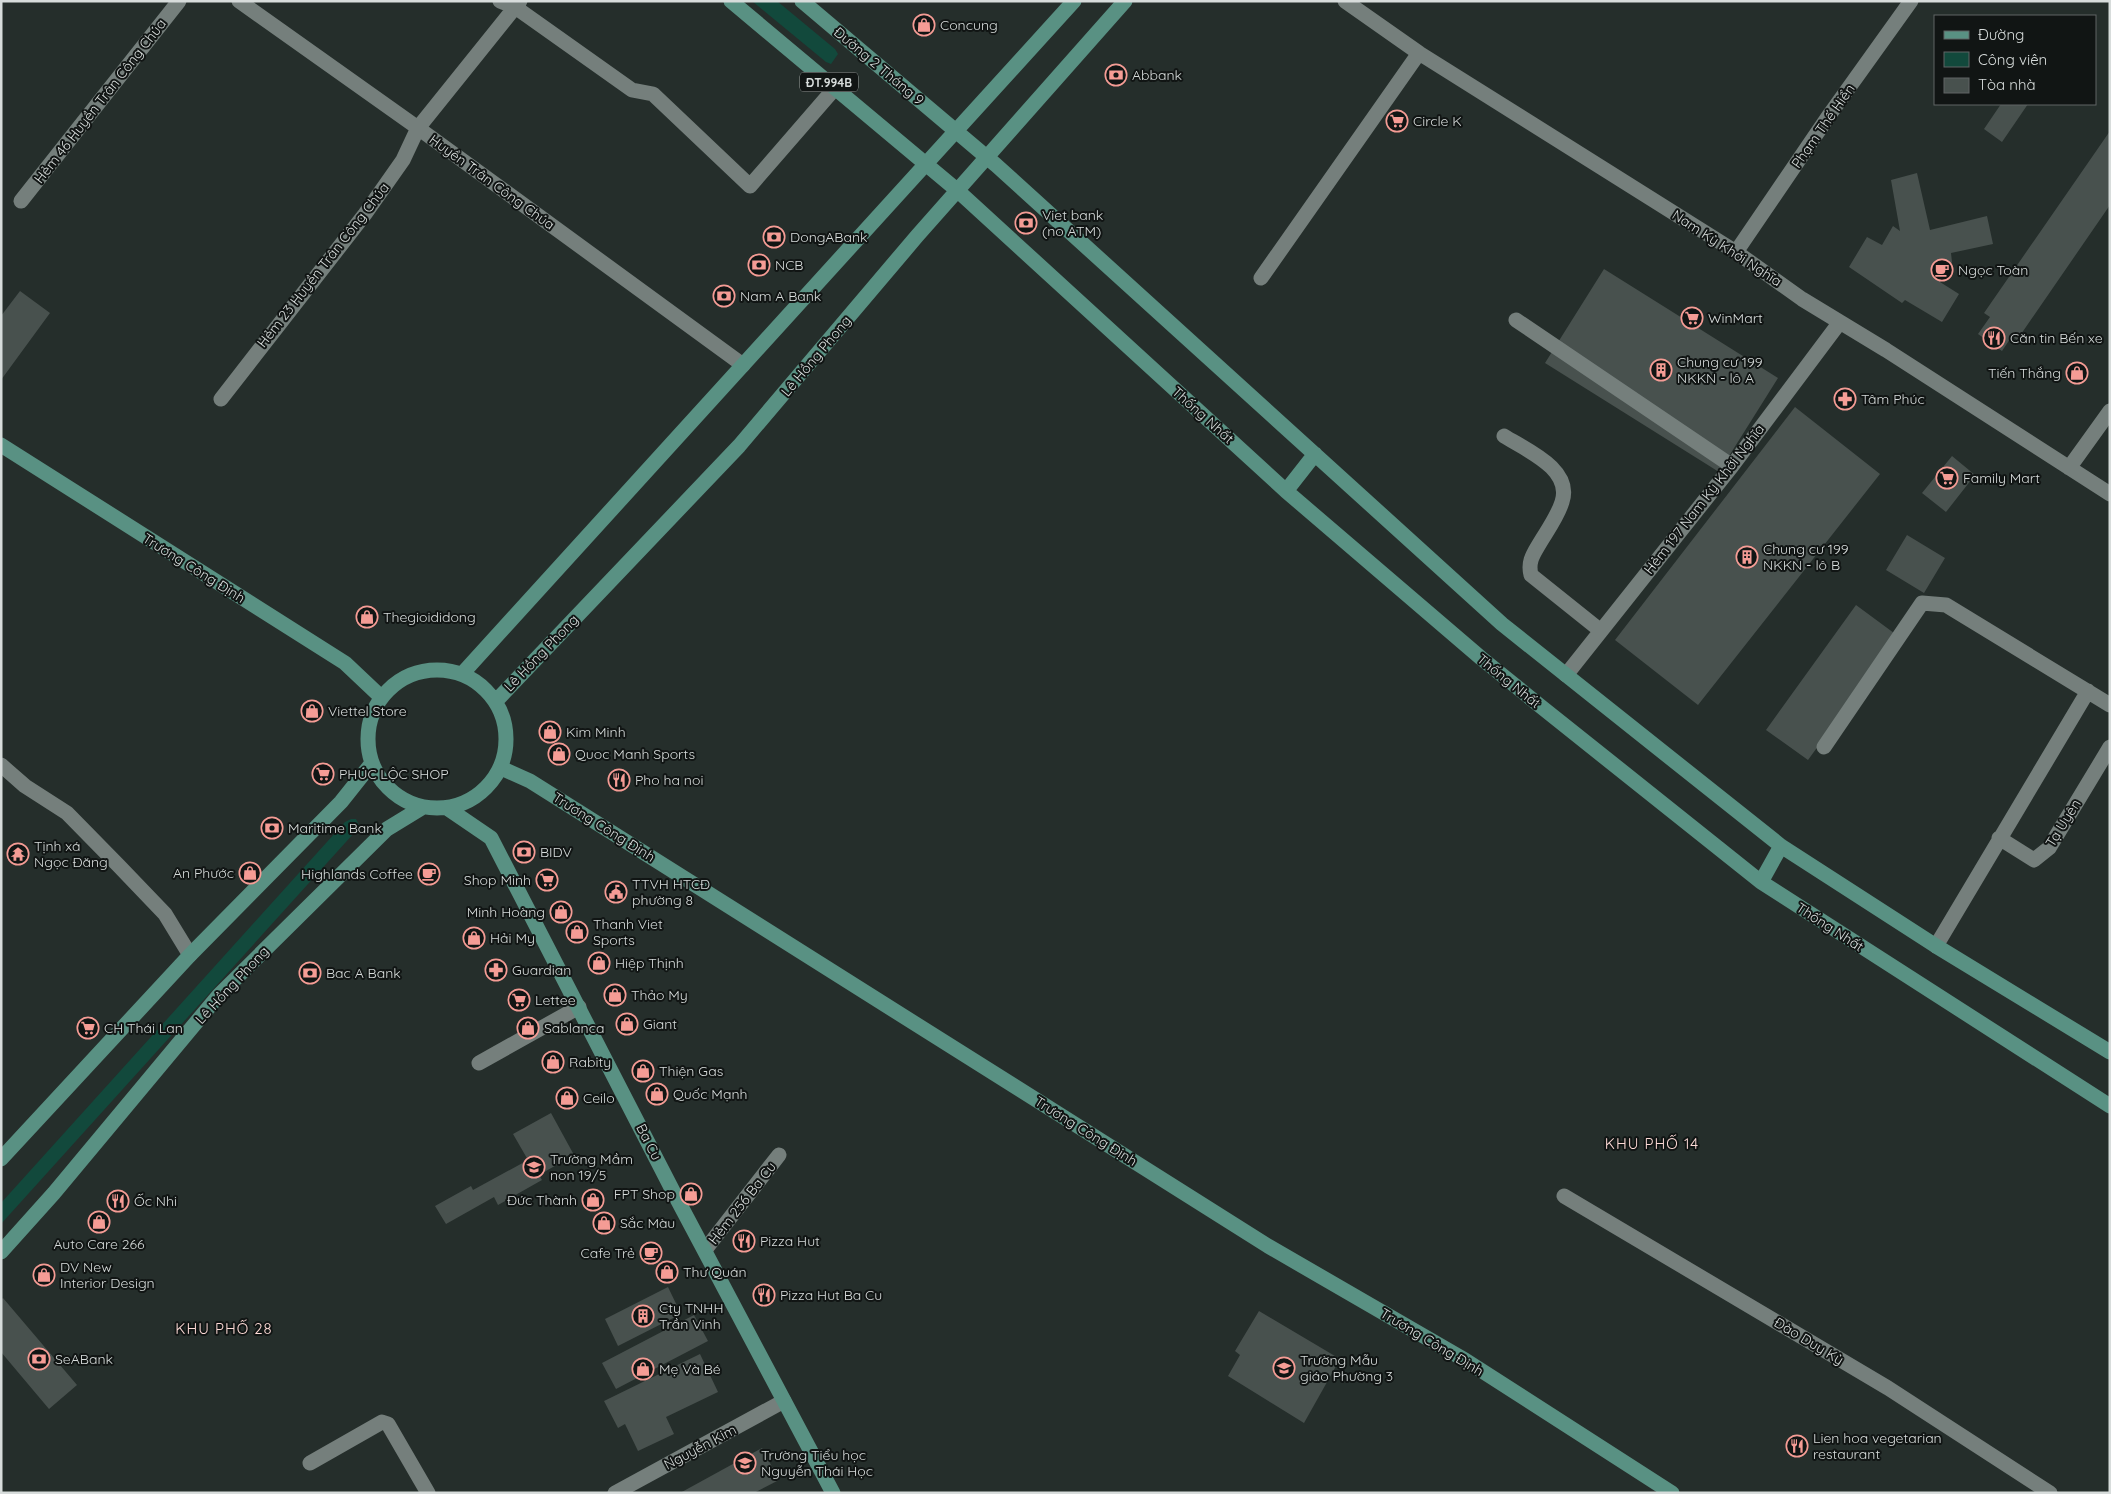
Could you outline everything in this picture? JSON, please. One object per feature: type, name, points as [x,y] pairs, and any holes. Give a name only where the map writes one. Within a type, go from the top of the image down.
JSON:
[{"type":"main road","name":"ĐT.994B","points":[[731,1],[926,164]]},
{"type":"main road","name":"Đường 2 Tháng 9","points":[[802,1],[987,157]]},
{"type":"main road","points":[[462,674],[1074,1]]},
{"type":"main road","name":"Lê Hồng Phong","points":[[496,701],[739,446],[987,157],[1125,1]]},
{"type":"main road","points":[[987,157],[1502,624],[1781,846],[1936,946],[2110,1052]]},
{"type":"main road","name":"Thống Nhất","points":[[926,164],[1286,490],[1481,658],[1760,882],[2110,1106]]},
{"type":"main road","name":"Trương Công Định","points":[[1,445],[345,663],[381,697]]},
{"type":"main road","points":[[1286,490],[1315,454]]},
{"type":"main road","points":[[440,669],[462,674],[482,685],[496,701],[505,723],[506,746],[501,768],[488,787],[469,801],[447,808],[423,807],[402,799],[384,784],[372,763],[369,739],[371,718],[381,697],[398,682],[418,672],[440,669]]},
{"type":"main road","points":[[1,1159],[190,955],[341,802],[372,763]]},
{"type":"main road","name":"Trương Công Định","points":[[501,768],[530,780],[1268,1246],[1465,1360],[1654,1488],[1672,1493]]},
{"type":"main road","name":"Lê Hồng Phong","points":[[1,1252],[54,1193],[219,995],[387,829],[423,807]]},
{"type":"main road","name":"Ba Cu","points":[[447,808],[491,838],[833,1493]]},
{"type":"main road","points":[[1760,882],[1781,846]]},
{"type":"street","name":"Hẻm 46 Huyền Trân Công Chúa","points":[[21,201],[179,1]]},
{"type":"street","name":"Huyền Trân Công Chúa","points":[[239,1],[418,128],[743,365]]},
{"type":"street","points":[[500,1],[517,4],[632,90],[654,94],[750,186],[835,88]]},
{"type":"street","name":"Nam Kỳ Khởi Nghĩa","points":[[1345,1],[1419,53],[1736,252],[1802,299],[2110,494]]},
{"type":"street","name":"Phạm Thế Hiển","points":[[1736,252],[1830,114],[1911,1]]},
{"type":"street","name":"Hẻm 23 Huyền Trân Công Chúa","points":[[221,399],[365,214],[403,160],[418,128],[517,4]]},
{"type":"street","points":[[1261,278],[1419,53]]},
{"type":"street","points":[[1516,320],[1732,466]]},
{"type":"street","name":"Hẻm 197 Nam Kỳ Khởi Nghĩa","points":[[1566,675],[1732,466],[1840,322]]},
{"type":"street","points":[[2069,468],[2110,411]]},
{"type":"street","points":[[1504,436],[1550,465],[1559,476],[1565,491],[1558,513],[1531,558],[1529,568],[1531,575],[1601,631]]},
{"type":"street","points":[[1824,747],[1922,603],[1946,605],[2110,704]]},
{"type":"street","points":[[1936,946],[2088,691]]},
{"type":"street","name":"Tạ Uyên","points":[[1999,838],[2034,860],[2049,848],[2110,747]]},
{"type":"street","points":[[2,766],[25,786],[67,814],[119,866],[166,914],[190,955]]},
{"type":"street","points":[[479,1063],[579,1006]]},
{"type":"street","name":"Hẻm 256 Ba Cu","points":[[705,1250],[779,1155]]},
{"type":"street","name":"Đào Duy Kỳ","points":[[1564,1196],[1888,1388],[2050,1493]]},
{"type":"street","name":"Nguyễn Kim","points":[[615,1493],[784,1401]]},
{"type":"street","points":[[310,1464],[382,1422],[388,1424],[428,1493]]},
{"type":"green space","points":[[752,1],[777,1],[835,49],[838,54],[831,64],[826,62]]},
{"type":"green space","points":[[356,819],[359,825],[355,832],[1,1224],[1,1203],[345,822]]},
{"type":"building","points":[[2000,105],[2027,105],[2002,142],[1984,129]]},
{"type":"building","points":[[2110,131],[2110,205],[2017,340],[2012,336],[2002,351],[1978,334],[1990,317],[1984,313]]},
{"type":"building","points":[[1917,173],[1930,230],[1987,216],[1993,244],[1951,253],[1952,262],[1940,282],[1959,294],[1942,322],[1905,300],[1902,303],[1849,267],[1867,237],[1882,245],[1893,226],[1900,231],[1891,180]]},
{"type":"building","name":"Chung cư 199 NKKN - lô A","points":[[1604,269],[1778,378],[1719,472],[1545,363]]},
{"type":"building","points":[[20,291],[50,313],[1,380],[1,316]]},
{"type":"building","name":"Chung cư 199 NKKN - lô B","points":[[1795,407],[1880,474],[1698,705],[1615,640]]},
{"type":"building","points":[[1952,456],[1975,475],[1946,512],[1922,493]]},
{"type":"building","points":[[1907,535],[1945,558],[1924,593],[1886,570]]},
{"type":"building","points":[[1856,605],[1898,636],[1808,760],[1766,730]]},
{"type":"building","name":"Trường Mầm non 19/5","points":[[551,1113],[574,1155],[539,1175],[542,1180],[498,1205],[494,1197],[446,1224],[435,1206],[471,1186],[473,1190],[528,1160],[513,1134]]},
{"type":"building","name":"Cty TNHH Trần Vinh","points":[[668,1287],[681,1314],[618,1346],[605,1319]]},
{"type":"building","name":"SeABank","points":[[3,1298],[77,1385],[49,1409],[1,1352],[1,1300]]},
{"type":"building","name":"Trường Mẫu giáo Phường 3","points":[[1259,1311],[1340,1359],[1304,1423],[1228,1376],[1240,1355],[1235,1351]]},
{"type":"building","points":[[694,1315],[708,1341],[616,1389],[602,1363]]},
{"type":"building","points":[[700,1354],[718,1392],[666,1417],[674,1434],[638,1451],[625,1424],[618,1428],[604,1401]]},
{"type":"building","points":[[762,1448],[779,1480],[754,1493],[680,1493]]},
{"type":"place","name":"Concung","points":[[924,25]]},
{"type":"place","name":"Abbank","points":[[1116,75]]},
{"type":"place","name":"Circle K","points":[[1397,121]]},
{"type":"place","name":"Viet bank (no ATM)","points":[[1026,223]]},
{"type":"place","name":"DongABank","points":[[774,237]]},
{"type":"place","name":"NCB","points":[[759,265]]},
{"type":"place","name":"Ngọc Toàn","points":[[1942,270]]},
{"type":"place","name":"Nam A Bank","points":[[724,296]]},
{"type":"place","name":"WinMart","points":[[1692,318]]},
{"type":"place","name":"Căn tin Bến xe","points":[[1994,338]]},
{"type":"place","name":"Chung cư 199 NKKN - lô A","points":[[1661,370]]},
{"type":"place","name":"Tiến Thắng","points":[[2077,373]]},
{"type":"place","name":"Tâm Phúc","points":[[1845,399]]},
{"type":"place","name":"Family Mart","points":[[1947,478]]},
{"type":"place","name":"Chung cư 199 NKKN - lô B","points":[[1747,557]]},
{"type":"place","name":"Thegioididong","points":[[367,617]]},
{"type":"place","name":"Viettel Store","points":[[312,711]]},
{"type":"place","name":"Kim Minh","points":[[550,732]]},
{"type":"place","name":"Quoc Manh Sports","points":[[559,754]]},
{"type":"place","name":"PHÚC LỘC SHOP","points":[[323,774]]},
{"type":"place","name":"Pho ha noi","points":[[619,780]]},
{"type":"place","name":"Maritime Bank","points":[[272,828]]},
{"type":"place","name":"BIDV","points":[[524,852]]},
{"type":"place","name":"Tịnh xá Ngọc Đăng","points":[[18,854]]},
{"type":"place","name":"An Phước","points":[[250,873]]},
{"type":"place","name":"Highlands Coffee","points":[[429,874]]},
{"type":"place","name":"Shop Minh","points":[[547,880]]},
{"type":"place","name":"TTVH HTCĐ phường 8","points":[[616,892]]},
{"type":"place","name":"Minh Hoàng","points":[[561,912]]},
{"type":"place","name":"Thanh Viet Sports","points":[[577,932]]},
{"type":"place","name":"Hải My","points":[[474,938]]},
{"type":"place","name":"Hiệp Thịnh","points":[[599,963]]},
{"type":"place","name":"Guardian","points":[[496,970]]},
{"type":"place","name":"Bac A Bank","points":[[310,973]]},
{"type":"place","name":"Thảo My","points":[[615,995]]},
{"type":"place","name":"Lettee","points":[[519,1000]]},
{"type":"place","name":"Giant","points":[[627,1024]]},
{"type":"place","name":"CH Thái Lan","points":[[88,1028]]},
{"type":"place","name":"Sablanca","points":[[528,1028]]},
{"type":"place","name":"Rabity","points":[[553,1062]]},
{"type":"place","name":"Thiện Gas","points":[[643,1071]]},
{"type":"place","name":"Quốc Mạnh","points":[[657,1094]]},
{"type":"place","name":"Ceilo","points":[[567,1098]]},
{"type":"place","name":"Trường Mầm non 19/5","points":[[534,1167]]},
{"type":"place","name":"FPT Shop","points":[[691,1194]]},
{"type":"place","name":"Đức Thành","points":[[593,1200]]},
{"type":"place","name":"Ốc Nhi","points":[[118,1201]]},
{"type":"place","name":"Auto Care 266","points":[[99,1222]]},
{"type":"place","name":"Sắc Màu","points":[[604,1223]]},
{"type":"place","name":"Pizza Hut","points":[[744,1241]]},
{"type":"place","name":"Cafe Trẻ","points":[[651,1253]]},
{"type":"place","name":"Thư Quán","points":[[667,1272]]},
{"type":"place","name":"DV New Interior Design","points":[[44,1275]]},
{"type":"place","name":"Pizza Hut Ba Cu","points":[[764,1295]]},
{"type":"place","name":"Cty TNHH Trần Vinh","points":[[643,1316]]},
{"type":"place","name":"SeABank","points":[[39,1359]]},
{"type":"place","name":"Trường Mẫu giáo Phường 3","points":[[1284,1368]]},
{"type":"place","name":"Mẹ Và Bé","points":[[643,1369]]},
{"type":"place","name":"Lien hoa vegetarian restaurant","points":[[1797,1446]]},
{"type":"place","name":"Trường Tiểu học Nguyễn Thái Học","points":[[745,1463]]},
{"type":"district","name":"KHU PHỐ 14","points":[[1652,1143]]},
{"type":"district","name":"KHU PHỐ 28","points":[[224,1328]]}]
